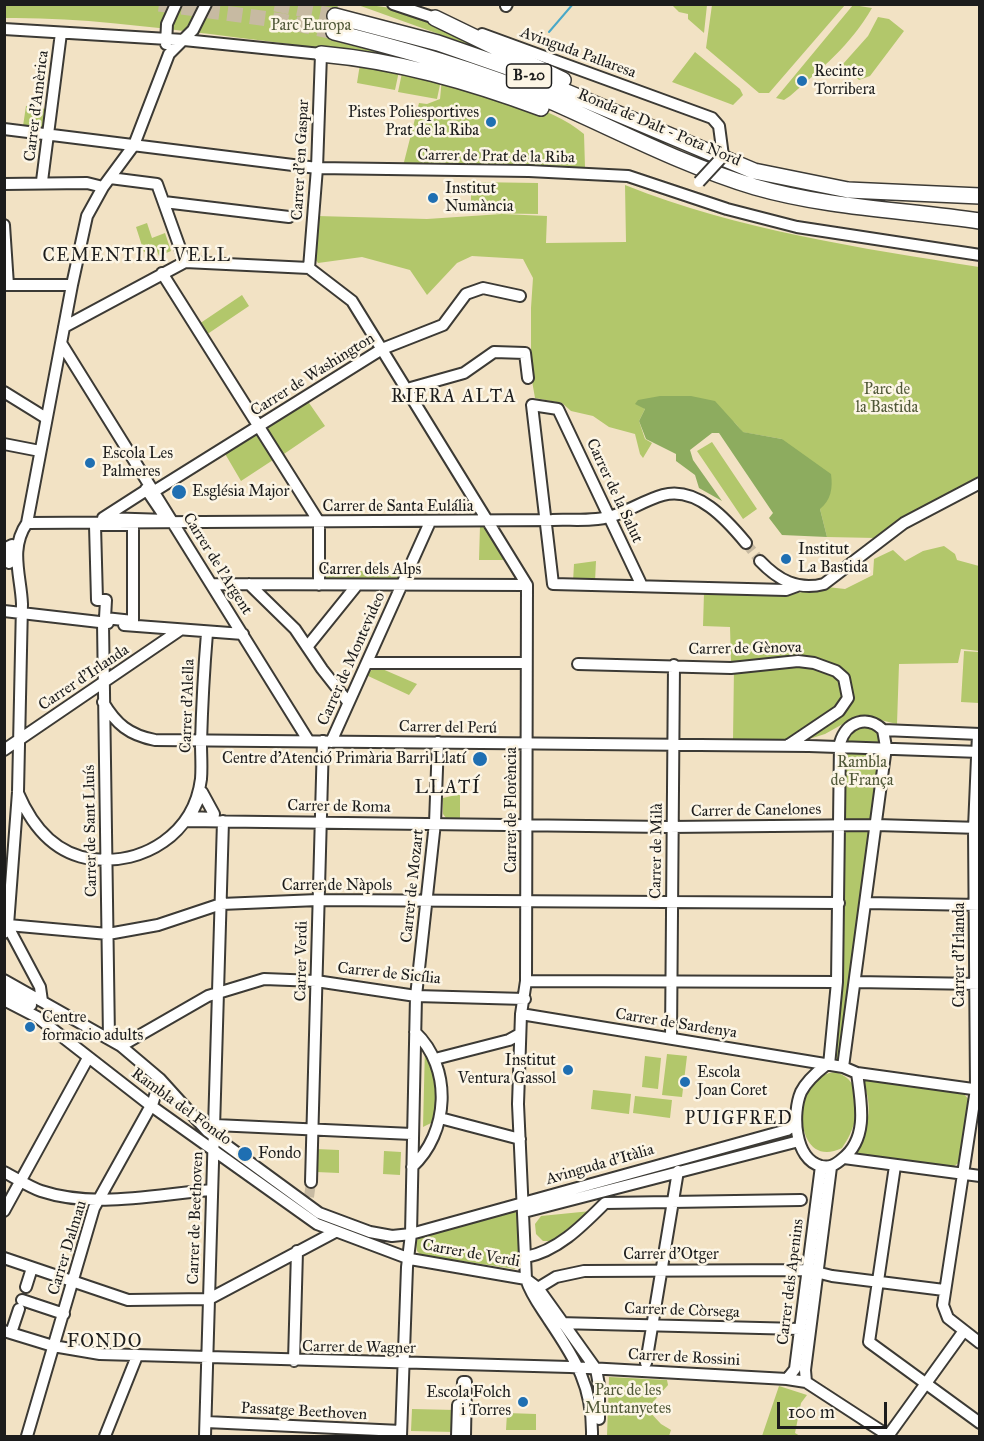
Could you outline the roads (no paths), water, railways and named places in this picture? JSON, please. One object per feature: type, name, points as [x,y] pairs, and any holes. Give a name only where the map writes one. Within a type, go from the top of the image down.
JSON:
[{"type":"highway","points":[[435,18],[719,156]]},
{"type":"highway","name":"Ronda de Dalt - Pota Nord","points":[[980,196],[848,190],[754,171],[507,67],[438,43],[334,24],[477,72],[545,99],[701,176],[806,199],[980,221]]},
{"type":"highway","points":[[321,54],[401,64],[441,74],[538,107],[701,176]]},
{"type":"street","points":[[169,54],[165,39],[167,24],[176,4]]},
{"type":"street","points":[[10,562],[25,526],[87,216],[106,183],[134,145],[169,54],[193,30],[206,4]]},
{"type":"street","name":"Avinguda Pallaresa","points":[[393,4],[712,118],[719,126],[719,156]]},
{"type":"street","points":[[4,29],[184,40],[321,54]]},
{"type":"street","name":"Carrer d'Amèrica","points":[[42,182],[61,33]]},
{"type":"street","name":"Carrer d'en Gaspar","points":[[309,268],[317,168],[321,54]]},
{"type":"street","name":"Carrer de Prat de la Riba","points":[[4,129],[317,168],[616,174],[742,214],[797,227],[980,255]]},
{"type":"street","points":[[688,196],[701,176],[719,156]]},
{"type":"street","points":[[4,184],[42,182],[157,184],[185,262]]},
{"type":"street","points":[[164,202],[289,217]]},
{"type":"street","points":[[4,225],[6,285],[72,285]]},
{"type":"street","points":[[64,327],[185,262],[309,268],[352,301],[527,585]]},
{"type":"street","points":[[162,273],[318,522],[319,585]]},
{"type":"street","name":"Carrer de Washington","points":[[149,491],[167,519],[103,518],[145,491],[149,491],[258,427],[382,349],[443,326],[466,294],[494,289],[520,296]]},
{"type":"street","name":"Carrer de l'Argent","points":[[61,343],[149,491],[173,522],[308,740]]},
{"type":"street","points":[[407,389],[464,373],[494,352],[525,353],[528,378]]},
{"type":"street","points":[[4,392],[46,418]]},
{"type":"street","name":"Carrer de la Salut","points":[[546,520],[532,405],[558,409],[642,586]]},
{"type":"street","points":[[4,444],[40,451]]},
{"type":"street","points":[[546,520],[553,584],[786,590],[797,586],[813,587],[824,584],[904,522],[980,483]]},
{"type":"street","name":"Carrer de Santa Eulália","points":[[25,526],[136,522],[489,522],[610,517],[663,495],[679,493],[697,499],[718,513],[746,543]]},
{"type":"street","points":[[135,626],[136,522]]},
{"type":"street","name":"Carrer de Montevideo","points":[[327,741],[367,663],[430,522]]},
{"type":"street","points":[[95,525],[133,525],[133,621],[105,618],[106,600],[97,600],[95,525]]},
{"type":"street","points":[[25,526],[10,536],[7,545],[14,544],[10,562],[21,583],[21,612],[17,741],[18,792],[6,927],[40,987],[42,1001],[35,1016]]},
{"type":"street","points":[[760,561],[772,573],[797,586]]},
{"type":"street","points":[[249,584],[296,629],[348,702]]},
{"type":"street","name":"Carrer dels Alps","points":[[213,585],[527,585]]},
{"type":"street","points":[[308,647],[357,585]]},
{"type":"street","name":"Carrer de Florència","points":[[526,1279],[518,1104],[521,1014],[526,981],[527,585]]},
{"type":"street","points":[[4,611],[103,623],[207,633],[243,634]]},
{"type":"street","name":"Carrer de Sant Lluís","points":[[103,623],[109,1038]]},
{"type":"street","name":"Carrer d'Irlanda","points":[[4,750],[104,684],[180,630]]},
{"type":"street","name":"Carrer d'Alella","points":[[18,792],[30,816],[53,843],[69,854],[106,861],[138,856],[165,842],[185,821],[201,787],[207,633]]},
{"type":"street","name":"Carrer de Gènova","points":[[578,664],[731,668],[798,662],[836,671],[844,678],[848,698],[839,711],[786,746]]},
{"type":"street","points":[[367,663],[526,663]]},
{"type":"street","name":"Carrer de Milà","points":[[671,1038],[674,665]]},
{"type":"street","name":"Carrer del Perú","points":[[103,702],[114,719],[139,737],[155,740],[886,747],[978,752]]},
{"type":"street","points":[[857,1073],[861,1096],[860,1132],[853,1148],[844,1158],[826,1166],[806,1155],[799,1141],[796,1124],[801,1092],[827,1065],[837,982],[840,747],[847,728],[857,722],[866,721],[883,730],[979,734]]},
{"type":"street","name":"Carrer del Perú","points":[[809,746],[825,741],[847,728]]},
{"type":"street","points":[[843,1067],[886,747],[883,730]]},
{"type":"street","name":"Carrer d'Irlanda","points":[[979,734],[978,1090],[943,1305],[948,1318],[980,1343]]},
{"type":"street","name":"Carrer Verdi","points":[[311,1182],[320,821],[327,741]]},
{"type":"street","name":"Carrer de Mozart","points":[[401,1434],[407,1268],[410,1259],[411,1234],[416,996],[435,823],[438,742]]},
{"type":"street","name":"Carrer d'Alella","points":[[201,787],[223,821]]},
{"type":"street","name":"Carrer de Roma","points":[[185,821],[673,827]]},
{"type":"street","name":"Carrer de Beethoven","points":[[206,1437],[223,821]]},
{"type":"street","name":"Carrer de Canelones","points":[[673,827],[876,825],[977,828]]},
{"type":"street","name":"Carrer de Nàpols","points":[[6,927],[108,934],[158,925],[221,904],[318,900],[671,904],[839,903]]},
{"type":"street","points":[[866,903],[977,905]]},
{"type":"street","name":"Carrer de Sicília","points":[[121,1046],[217,992],[264,979],[316,981],[416,996],[525,999]]},
{"type":"street","name":"Rambla del Fondo","points":[[4,980],[121,1046],[160,1078],[214,1130],[307,1206],[335,1232],[410,1259]]},
{"type":"street","points":[[526,981],[837,982]]},
{"type":"street","points":[[855,982],[977,984]]},
{"type":"street","points":[[4,990],[31,1005]]},
{"type":"street","name":"Rambla del Fondo","points":[[4,1000],[35,1016],[150,1105],[213,1148],[307,1206],[328,1218],[357,1228],[392,1236],[411,1234]]},
{"type":"street","name":"Carrer de Sardenya","points":[[521,1014],[827,1065]]},
{"type":"street","points":[[412,1167],[425,1154],[440,1118],[441,1080],[435,1059],[415,1032]]},
{"type":"street","points":[[435,1059],[509,1040],[520,1034]]},
{"type":"street","points":[[4,1211],[88,1058]]},
{"type":"street","points":[[827,1065],[843,1067],[857,1073],[978,1090]]},
{"type":"street","name":"Carrer Dalmau","points":[[27,1437],[98,1199],[150,1105],[160,1078]]},
{"type":"street","points":[[440,1118],[520,1139]]},
{"type":"street","name":"Avinguda d'Itàlia","points":[[524,1207],[787,1130],[796,1124]]},
{"type":"street","name":"Rambla del Fondo","points":[[214,1130],[312,1129],[412,1134]]},
{"type":"street","name":"Avinguda d'Itàlia","points":[[411,1234],[799,1141]]},
{"type":"street","points":[[844,1158],[980,1176]]},
{"type":"street","name":"Carrer dels Apenins","points":[[787,1379],[795,1369],[800,1329],[813,1272],[808,1200],[826,1166]]},
{"type":"street","name":"Carrer dels Apenins","points":[[806,1382],[813,1272],[826,1166]]},
{"type":"street","points":[[896,1166],[869,1342],[980,1424]]},
{"type":"street","points":[[646,1363],[678,1171]]},
{"type":"street","points":[[4,1172],[52,1194],[98,1199],[212,1190]]},
{"type":"street","points":[[526,1257],[536,1255],[565,1239],[605,1203],[808,1200]]},
{"type":"street","points":[[4,1258],[128,1300],[209,1299],[335,1232]]},
{"type":"street","points":[[294,1361],[297,1251]]},
{"type":"street","name":"Carrer de Verdi","points":[[410,1259],[526,1279]]},
{"type":"street","points":[[7,1334],[32,1268]]},
{"type":"street","name":"Carrer d'Otger","points":[[538,1288],[556,1277],[584,1271],[662,1270],[813,1272],[877,1283],[944,1290]]},
{"type":"street","points":[[526,1279],[538,1288],[596,1369],[599,1385],[598,1437]]},
{"type":"street","points":[[526,1279],[532,1296],[580,1368],[593,1412],[592,1437]]},
{"type":"street","points":[[22,1299],[64,1314]]},
{"type":"street","points":[[541,1308],[548,1311],[557,1323],[564,1324]]},
{"type":"street","name":"Carrer de Còrsega","points":[[564,1324],[568,1322],[800,1329]]},
{"type":"street","points":[[787,1379],[806,1382],[889,1436],[963,1332]]},
{"type":"street","name":"Carrer de Wagner","points":[[7,1334],[53,1346],[100,1354],[580,1368]]},
{"type":"street","points":[[105,1437],[137,1356]]},
{"type":"street","name":"Carrer de Rossini","points":[[580,1368],[787,1379]]},
{"type":"street","points":[[457,1437],[458,1406],[462,1406],[464,1382],[466,1382],[465,1437]]},
{"type":"street","name":"Passatge Beethoven","points":[[206,1422],[401,1434]]},
{"type":"waterway","points":[[549,32],[573,4]]},
{"type":"tunnel","points":[[159,4],[283,21],[334,32]]},
{"type":"tunnel","points":[[275,4],[335,16]]},
{"type":"tunnel","points":[[746,543],[760,561]]},
{"type":"tunnel","points":[[309,1197],[311,1182]]},
{"type":"place","name":"Recinte Torribera","points":[[802,81]]},
{"type":"place","name":"Pistes Poliesportives Prat de la Riba","points":[[491,122]]},
{"type":"place","name":"Institut Numància","points":[[433,198]]},
{"type":"place","name":"Escola Les Palmeres","points":[[90,463]]},
{"type":"place","name":"Església Major","points":[[179,492]]},
{"type":"place","name":"Institut La Bastida","points":[[786,559]]},
{"type":"place","name":"Centre d'Atenció Primària Barri Llatí","points":[[480,759]]},
{"type":"place","name":"Centre formacio adults","points":[[30,1027]]},
{"type":"place","name":"Institut Ventura Gassol","points":[[568,1070]]},
{"type":"place","name":"Escola Joan Coret","points":[[685,1082]]},
{"type":"place","name":"Fondo","points":[[245,1154]]},
{"type":"place","name":"Escola Folch i Torres","points":[[523,1402]]},
{"type":"district","name":"CEMENTIRI VELL","points":[[137,257]]},
{"type":"district","name":"RIERA ALTA","points":[[454,398]]},
{"type":"district","name":"LLATÍ","points":[[448,789]]},
{"type":"district","name":"PUIGFRED","points":[[739,1120]]},
{"type":"district","name":"FONDO","points":[[105,1343]]},
{"type":"park label","name":"Parc Europa","points":[[311,26]]},
{"type":"park label","name":"Parc de la Bastida","points":[[887,399]]},
{"type":"park label","name":"Rambla de França","points":[[862,772]]},
{"type":"park label","name":"Parc de les Muntanyetes","points":[[628,1400]]}]
